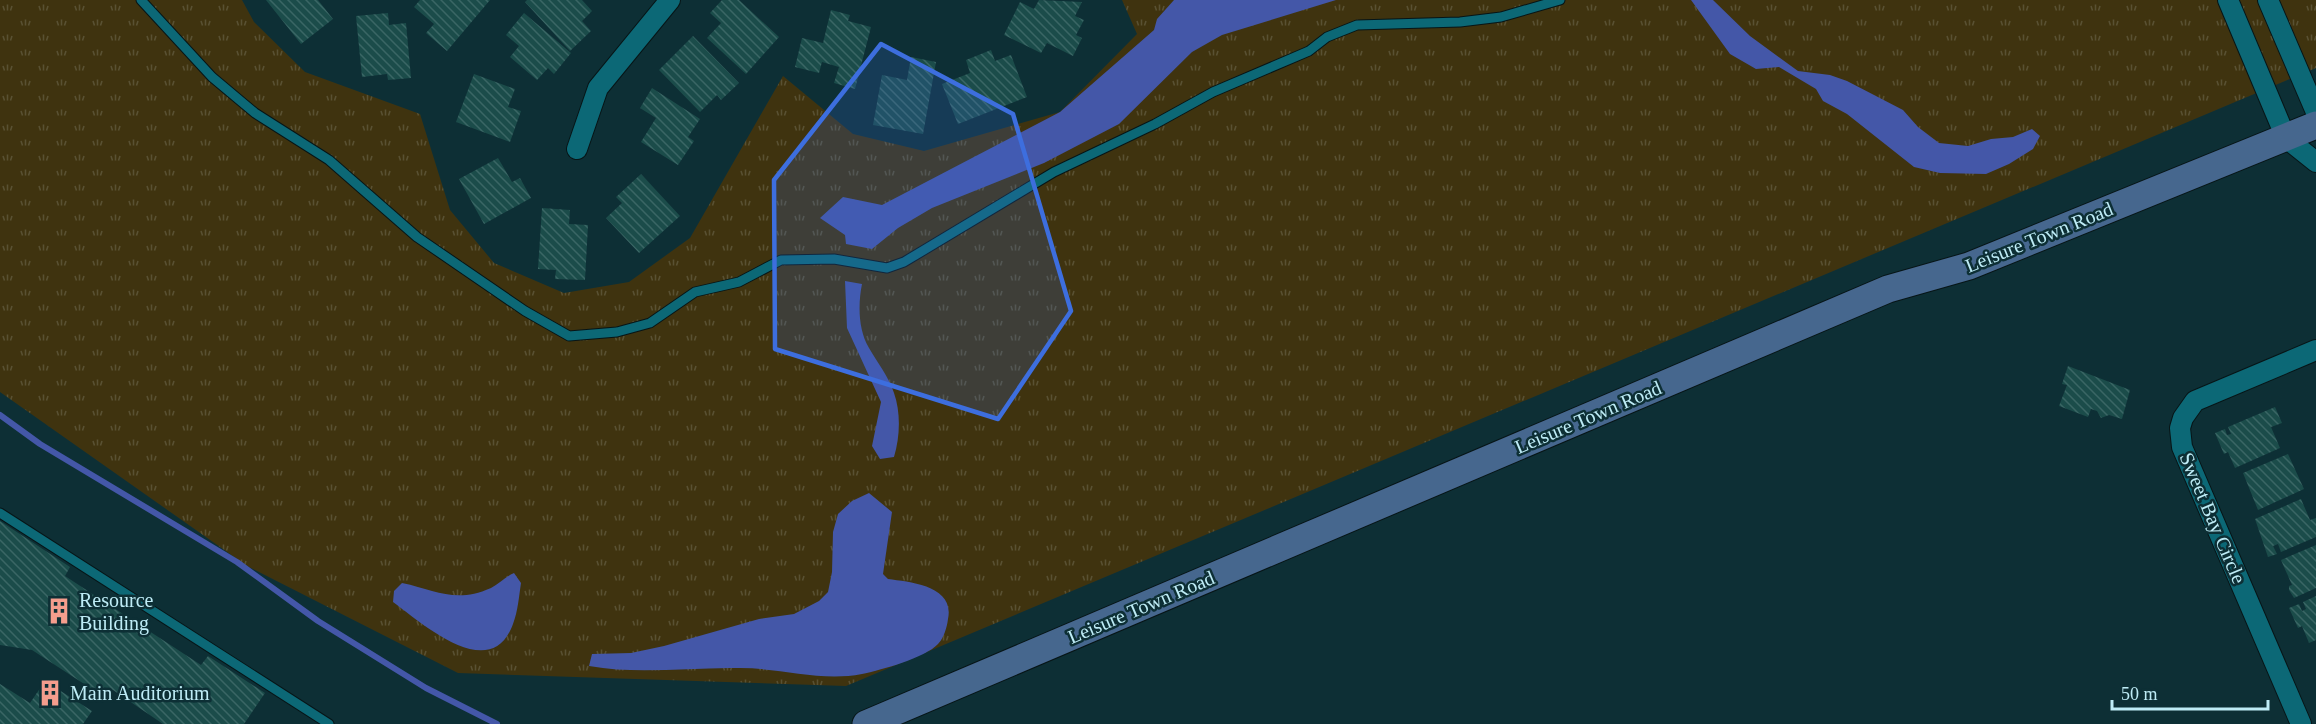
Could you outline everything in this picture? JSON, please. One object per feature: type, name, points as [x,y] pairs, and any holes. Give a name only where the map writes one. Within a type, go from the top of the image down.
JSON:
[{"type":"main road","name":"Leisure Town Road","points":[[866,724],[1888,289],[1969,266],[2316,125]]},
{"type":"street","points":[[577,149],[598,88],[670,0]]},
{"type":"street","points":[[2228,0],[2286,138],[2316,162]]},
{"type":"street","points":[[2268,0],[2316,112]]},
{"type":"street","name":"Sweet Bay Circle","points":[[2301,724],[2182,447],[2180,428],[2188,409],[2204,395],[2316,350]]},
{"type":"lane","points":[[141,0],[212,77],[255,113],[329,160],[417,237],[525,310],[569,336],[617,332],[650,323],[695,292],[739,282],[781,260],[834,259],[887,267],[904,262],[1054,172],[1155,124],[1213,92],[1309,51],[1327,37],[1356,25],[1491,18],[1560,0]]},
{"type":"lane","points":[[0,513],[329,724]]},
{"type":"highlighted area","points":[[881,44],[1013,114],[1071,311],[998,419],[775,349],[774,180]]},
{"type":"green space","points":[[0,0],[242,0],[254,22],[305,72],[420,114],[450,210],[494,263],[564,293],[629,282],[690,238],[783,76],[853,134],[924,151],[1060,112],[1137,34],[1122,0],[2316,0],[2316,68],[846,686],[458,673],[247,566],[0,392]]},
{"type":"water","points":[[1174,0],[1336,0],[1222,35],[1192,52],[1119,124],[1044,163],[932,208],[898,228],[872,249],[846,244],[845,235],[820,218],[843,197],[882,205],[1060,112],[1154,30],[1157,19]]},
{"type":"water","points":[[1691,0],[1713,0],[1750,36],[1798,71],[1830,75],[1847,81],[1903,110],[1918,127],[1939,143],[1968,146],[1991,139],[2013,137],[2032,129],[2040,136],[2033,149],[2009,164],[1986,174],[1940,173],[1914,167],[1847,114],[1823,101],[1816,89],[1779,67],[1756,69],[1730,54]]},
{"type":"water","points":[[845,281],[862,284],[860,308],[865,341],[889,381],[896,401],[899,425],[894,457],[880,459],[872,446],[881,402],[847,328]]},
{"type":"water","points":[[869,493],[892,512],[883,574],[888,579],[929,588],[945,599],[948,619],[945,632],[940,642],[932,649],[913,659],[891,666],[847,676],[816,676],[755,669],[627,670],[589,666],[592,654],[631,653],[664,646],[759,619],[794,614],[819,601],[828,592],[832,572],[833,532],[838,514],[852,501]]},
{"type":"water","points":[[514,573],[521,583],[515,619],[503,641],[489,649],[473,650],[456,644],[438,635],[393,602],[394,591],[402,583],[446,594],[467,595],[491,588]]},
{"type":"building","points":[[266,0],[318,0],[333,19],[301,44]]},
{"type":"building","points":[[420,0],[490,0],[447,51],[426,33],[434,24],[414,7]]},
{"type":"building","points":[[527,0],[582,0],[592,11],[582,21],[591,31],[570,51],[525,2]]},
{"type":"building","points":[[722,0],[739,0],[779,37],[746,74],[707,38],[721,23],[710,13]]},
{"type":"building","points":[[1039,0],[1082,2],[1075,16],[1084,20],[1076,35],[1082,38],[1073,56],[1047,43],[1041,53],[1004,35],[1020,2],[1034,9]]},
{"type":"building","points":[[831,10],[850,15],[848,21],[871,27],[855,89],[834,83],[839,67],[822,62],[819,73],[795,67],[802,38],[823,43]]},
{"type":"building","points":[[388,13],[389,25],[406,23],[411,78],[388,80],[387,74],[362,77],[356,16]]},
{"type":"building","points":[[524,13],[571,53],[554,74],[548,68],[537,80],[510,57],[519,46],[506,35]]},
{"type":"building","points":[[693,36],[739,83],[721,100],[717,95],[700,112],[659,70]]},
{"type":"building","points":[[991,50],[995,61],[1011,55],[1027,97],[958,124],[942,84],[970,73],[966,60]]},
{"type":"building","points":[[911,57],[936,62],[923,134],[873,125],[882,75],[907,80]]},
{"type":"building","points":[[474,74],[515,89],[508,107],[521,111],[510,142],[456,122]]},
{"type":"building","points":[[652,88],[700,119],[688,137],[694,141],[678,165],[641,142],[656,118],[640,108]]},
{"type":"building","points":[[498,158],[512,182],[520,178],[531,198],[484,224],[459,179]]},
{"type":"building","points":[[641,174],[680,216],[639,253],[606,218],[622,203],[616,197]]},
{"type":"building","points":[[542,208],[570,210],[569,224],[588,225],[585,280],[555,279],[556,270],[538,269]]},
{"type":"building","points":[[2068,366],[2130,390],[2122,419],[2109,415],[2101,418],[2097,411],[2091,409],[2088,417],[2059,406],[2067,385],[2062,384]]},
{"type":"building","points":[[2275,407],[2282,423],[2271,427],[2280,448],[2235,468],[2228,452],[2224,454],[2215,433],[2225,429],[2227,435],[2231,434],[2228,427]]},
{"type":"building","points":[[2288,454],[2304,489],[2258,510],[2243,473]]},
{"type":"building","points":[[2301,499],[2310,520],[2316,518],[2316,537],[2281,552],[2278,544],[2273,546],[2277,554],[2268,557],[2255,519]]},
{"type":"building","name":"Resource Building","points":[[0,521],[70,567],[65,576],[201,665],[208,656],[265,693],[244,724],[163,724],[113,690],[98,693],[32,650],[0,645]]},
{"type":"building","points":[[2316,545],[2316,588],[2294,598],[2289,590],[2289,586],[2292,585],[2281,560]]},
{"type":"building","points":[[2316,596],[2316,640],[2309,643],[2302,626],[2298,628],[2289,608],[2299,604],[2302,611],[2306,609],[2303,602]]},
{"type":"building","name":"Main Auditorium","points":[[45,681],[92,711],[83,724],[0,724],[0,684],[30,703]]},
{"type":"waterway","points":[[0,415],[40,444],[237,562],[318,621],[426,688],[497,724]]},
{"type":"place","name":"Resource Building","points":[[59,611]]},
{"type":"place","name":"Main Auditorium","points":[[50,693]]}]
